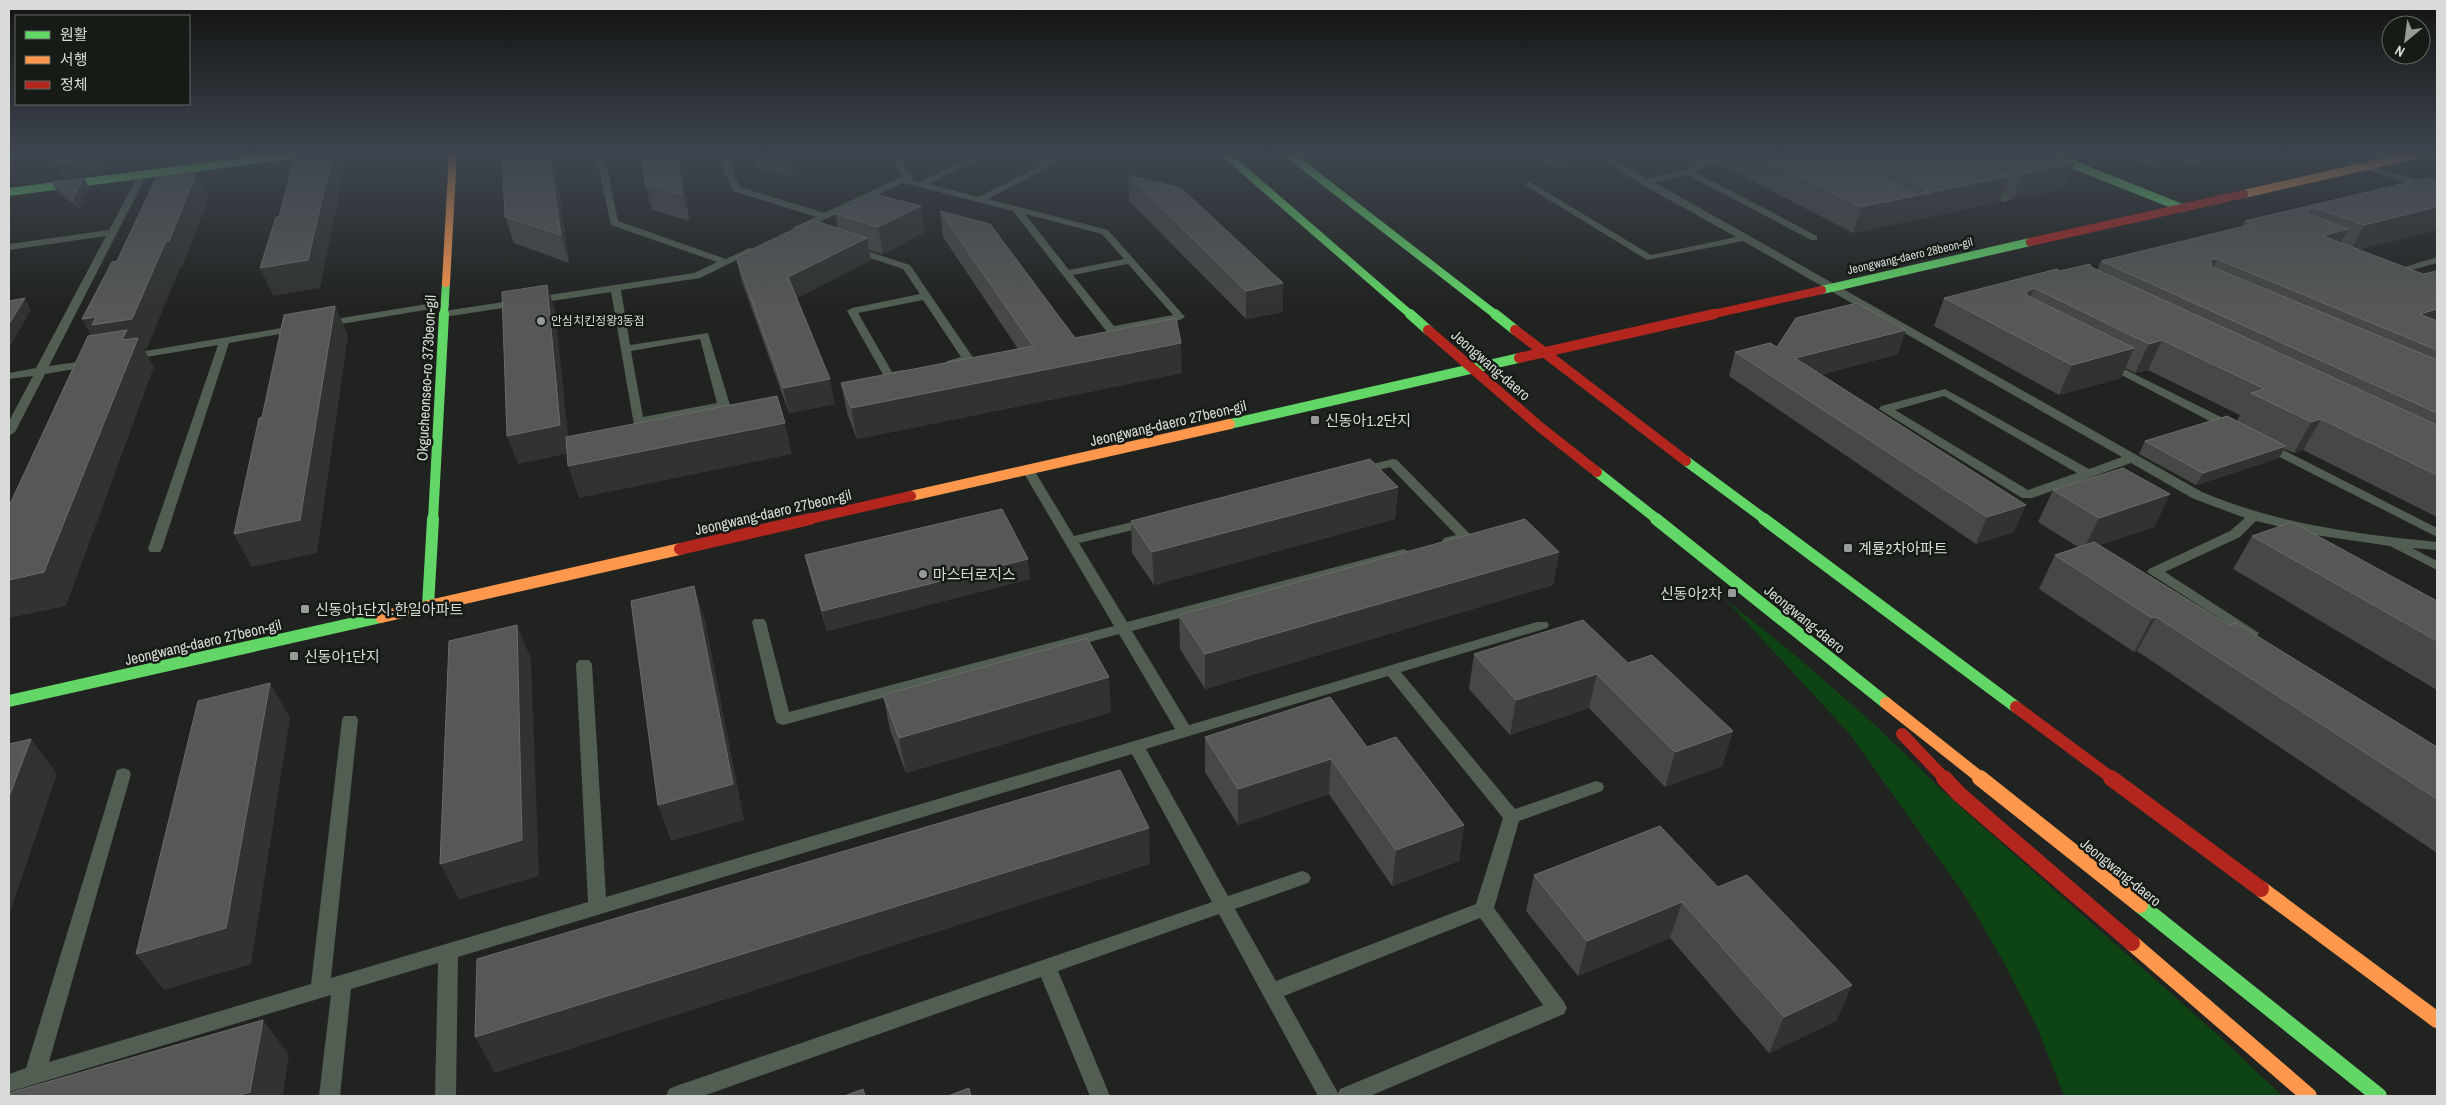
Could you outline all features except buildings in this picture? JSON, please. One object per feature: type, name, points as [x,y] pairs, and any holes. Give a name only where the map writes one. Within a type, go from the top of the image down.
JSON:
[{"type":"street","name":"Okgucheonseo-ro 373beon-gil","points":[[428,606],[450,204]]},
{"type":"street","name":"Jeongwang-daero","points":[[1282,204],[1540,428],[2379,1096]]},
{"type":"street","points":[[1352,204],[1544,353],[2437,1020]]},
{"type":"street","points":[[2171,204],[2182,208]]},
{"type":"street","name":"Jeongwang-daero 28beon-gil","points":[[1544,353],[2202,204]]},
{"type":"street","name":"Jeongwang-daero 27beon-gil","points":[[9,701],[1544,353]]},
{"type":"street","points":[[1830,659],[1959,794],[2309,1096]]},
{"type":"lane","points":[[9,432],[128,204]]},
{"type":"lane","points":[[610,204],[614,222],[726,262]]},
{"type":"lane","points":[[783,204],[824,216]]},
{"type":"lane","points":[[813,236],[790,232],[851,204]]},
{"type":"lane","points":[[994,204],[1016,209],[1105,232],[1180,316],[1111,330],[1016,209]]},
{"type":"lane","points":[[1560,204],[1650,258],[1743,238]]},
{"type":"lane","points":[[1682,204],[2197,495],[2225,508],[2278,524],[2390,542],[2437,546]]},
{"type":"lane","points":[[1749,204],[1814,238]]},
{"type":"lane","points":[[9,247],[114,232]]},
{"type":"lane","points":[[841,245],[907,267],[968,359],[941,365]]},
{"type":"lane","points":[[9,376],[225,340],[696,276],[760,246]]},
{"type":"lane","points":[[2406,279],[2385,271],[2437,260]]},
{"type":"lane","points":[[1066,272],[1131,261]]},
{"type":"lane","points":[[615,288],[625,349],[638,422],[724,406],[704,335],[625,349]]},
{"type":"lane","points":[[915,370],[888,376],[852,311],[926,296]]},
{"type":"lane","points":[[155,549],[225,340]]},
{"type":"lane","points":[[2093,357],[2437,533]]},
{"type":"lane","points":[[2088,474],[1945,392],[1886,409],[2027,495],[2088,474],[2132,458]]},
{"type":"lane","points":[[1346,474],[1393,463],[1465,537],[1436,544]]},
{"type":"lane","points":[[1028,470],[1185,732]]},
{"type":"lane","points":[[2253,517],[2235,534],[2154,572],[2262,639]]},
{"type":"lane","points":[[1071,541],[1166,518]]},
{"type":"lane","points":[[2278,524],[2320,547]]},
{"type":"lane","points":[[2390,542],[2437,566]]},
{"type":"lane","points":[[759,622],[783,719],[1417,549]]},
{"type":"lane","points":[[9,1083],[1542,625]]},
{"type":"lane","points":[[584,664],[597,907]]},
{"type":"lane","points":[[1391,670],[1512,817]]},
{"type":"lane","points":[[320,990],[350,720]]},
{"type":"lane","points":[[1136,746],[1329,1096]]},
{"type":"lane","points":[[34,1076],[123,774]]},
{"type":"lane","points":[[1512,817],[1596,787]]},
{"type":"lane","points":[[1484,910],[1512,817]]},
{"type":"lane","points":[[676,1096],[1302,878]]},
{"type":"lane","points":[[1271,992],[1484,910]]},
{"type":"lane","points":[[1347,1096],[1556,1008],[1484,910]]},
{"type":"lane","points":[[446,1096],[448,952]]},
{"type":"lane","points":[[1047,968],[1100,1096]]},
{"type":"lane","points":[[330,1096],[342,984]]},
{"type":"green space","points":[[1726,600],[1795,655],[1875,725],[1947,795],[2219,1036],[2282,1096],[2064,1096],[2037,1027],[2002,959],[1964,894],[1849,733]]},
{"type":"traffic: fast","points":[[1282,204],[1428,330]]},
{"type":"traffic: fast","points":[[1352,204],[1515,330]]},
{"type":"traffic: fast","points":[[2171,204],[2182,208]]},
{"type":"traffic: fast","points":[[1822,290],[2030,242]]},
{"type":"traffic: fast","points":[[428,606],[446,283]]},
{"type":"traffic: fast","points":[[1230,424],[1519,358]]},
{"type":"traffic: fast","points":[[1686,461],[2016,707]]},
{"type":"traffic: fast","points":[[1597,472],[1886,703]]},
{"type":"traffic: fast","points":[[9,701],[381,617]]},
{"type":"traffic: fast","points":[[2140,905],[2379,1096]]},
{"type":"traffic: slow","points":[[446,283],[450,204]]},
{"type":"traffic: slow","points":[[911,496],[1230,424]]},
{"type":"traffic: slow","points":[[381,617],[680,549]]},
{"type":"traffic: slow","points":[[1886,703],[2140,905]]},
{"type":"traffic: slow","points":[[2261,889],[2437,1020]]},
{"type":"traffic: slow","points":[[2132,943],[2309,1096]]},
{"type":"traffic: jam","points":[[2030,242],[2201,204]]},
{"type":"traffic: jam","points":[[1519,358],[1822,290]]},
{"type":"traffic: jam","points":[[1428,330],[1540,427],[1597,472]]},
{"type":"traffic: jam","points":[[1515,330],[1686,461]]},
{"type":"traffic: jam","points":[[680,549],[911,496]]},
{"type":"traffic: jam","points":[[2016,707],[2261,889]]},
{"type":"traffic: jam","points":[[1902,734],[1959,794],[2132,943]]},
{"type":"place","name":"안심치킨정왕3동점","points":[[541,321]]},
{"type":"place","name":"신동아1.2단지","points":[[1315,420]]},
{"type":"place","name":"계룡2차아파트","points":[[1848,548]]},
{"type":"place","name":"마스터로지스","points":[[923,574]]},
{"type":"place","name":"신동아2차","points":[[1732,593]]},
{"type":"place","name":"신동아1단지.한일아파트","points":[[305,609]]},
{"type":"place","name":"신동아1단지","points":[[294,656]]}]
